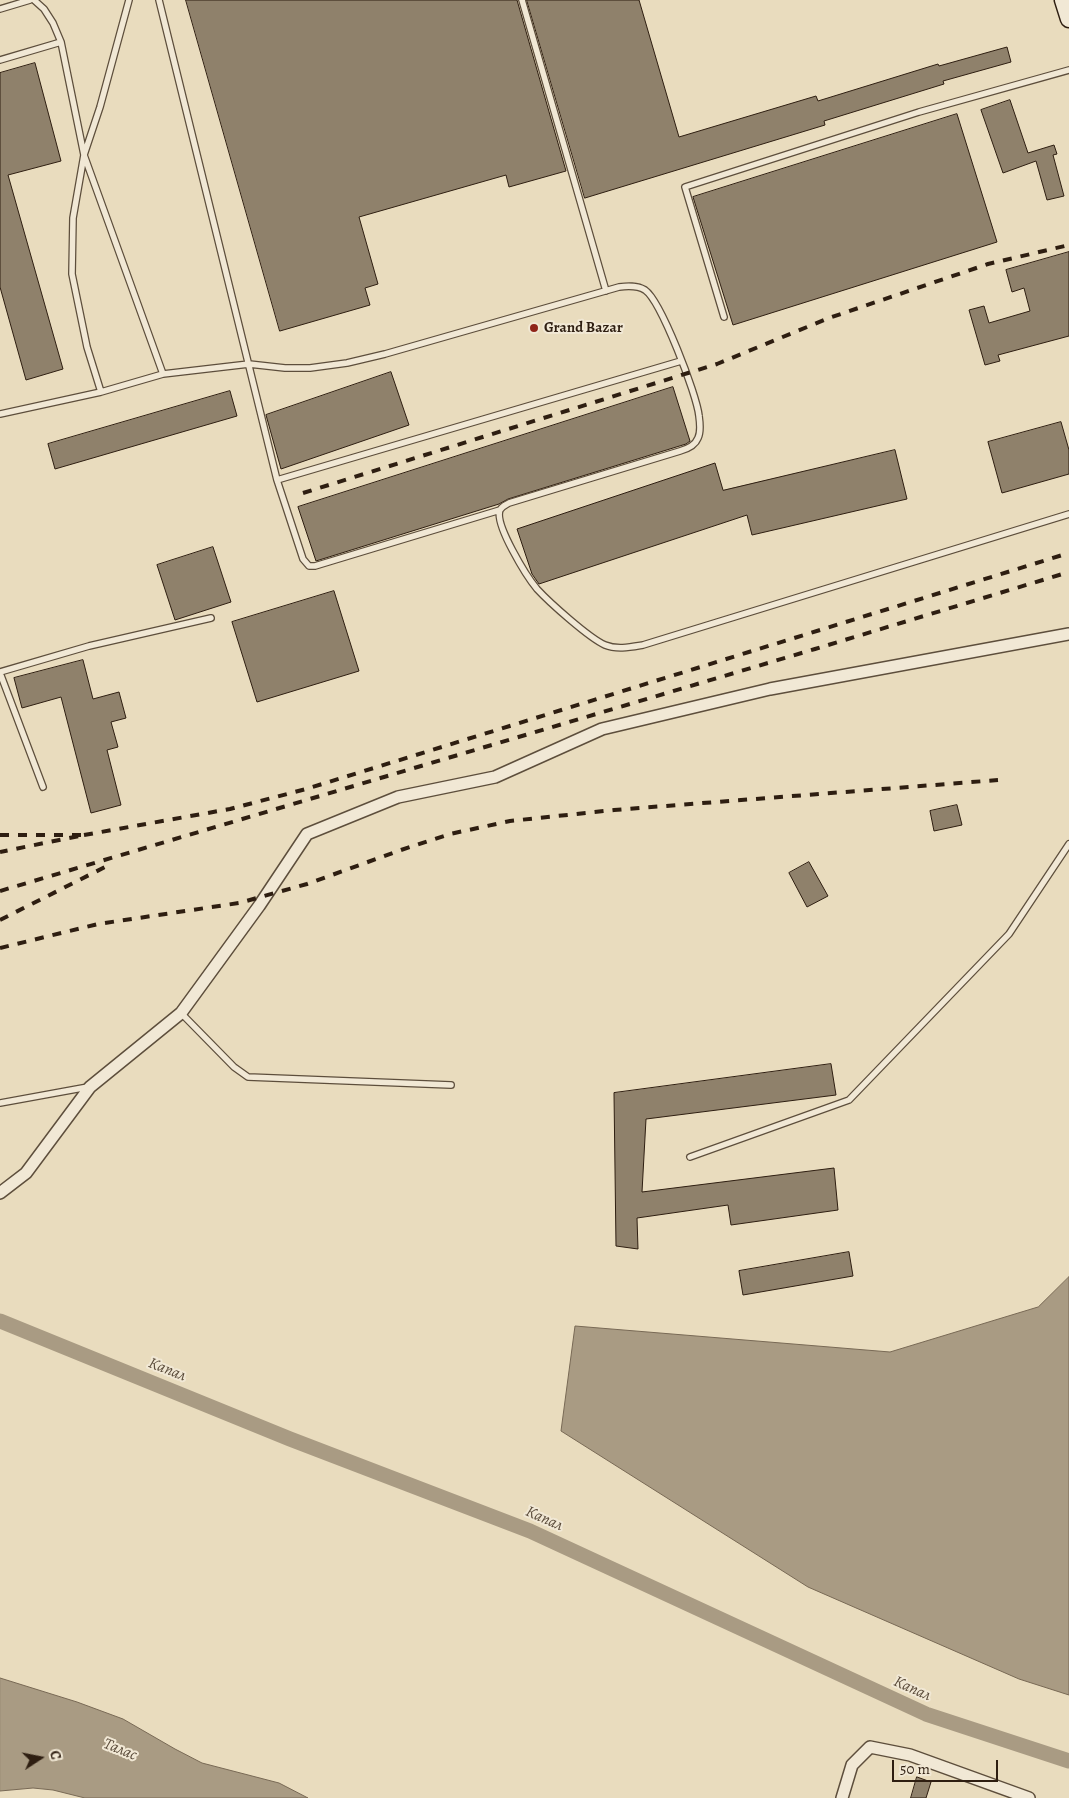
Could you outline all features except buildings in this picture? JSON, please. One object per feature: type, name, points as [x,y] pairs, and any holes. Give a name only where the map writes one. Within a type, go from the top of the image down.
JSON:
[{"type":"main road","points":[[1063,0],[1069,19]]},
{"type":"street","points":[[0,1193],[26,1173],[90,1087],[181,1013],[259,906],[307,834],[398,797],[495,777],[602,729],[770,689],[1069,634]]},
{"type":"street","points":[[842,1798],[852,1765],[870,1747],[910,1755],[1029,1798]]},
{"type":"lane","points":[[0,9],[30,0]]},
{"type":"lane","points":[[34,0],[44,9],[61,42],[84,155],[163,374]]},
{"type":"lane","points":[[101,392],[87,347],[72,274],[73,218],[84,155],[100,107],[129,0]]},
{"type":"lane","points":[[0,414],[101,392],[163,374],[249,364],[285,368],[310,368],[347,362],[384,354],[619,287],[633,286],[645,290],[656,302],[667,324],[694,395],[699,415],[700,429],[698,439],[695,444],[680,451],[509,503],[500,510],[315,566],[309,566],[304,560],[277,480],[249,364],[159,0]]},
{"type":"lane","points":[[522,0],[606,291]]},
{"type":"lane","points":[[0,60],[61,42]]},
{"type":"lane","points":[[724,318],[685,187],[919,112],[1069,70]]},
{"type":"lane","points":[[277,480],[681,361]]},
{"type":"lane","points":[[500,510],[501,526],[510,545],[536,588],[550,602],[596,639],[607,646],[626,648],[643,646],[1069,514]]},
{"type":"lane","points":[[43,787],[0,672],[89,646],[211,618]]},
{"type":"lane","points":[[690,1157],[849,1100],[1010,934],[1069,844]]},
{"type":"lane","points":[[181,1013],[234,1067],[248,1077],[451,1085]]},
{"type":"lane","points":[[0,1103],[90,1087]]},
{"type":"water","points":[[1069,1277],[1069,1695],[1019,1679],[808,1587],[561,1431],[575,1326],[890,1352],[1038,1307]]},
{"type":"water","name":"Талас","points":[[0,1678],[77,1702],[123,1719],[202,1763],[279,1783],[308,1798],[85,1798],[53,1790],[33,1788],[0,1791]]},
{"type":"waterway","name":"Капал","points":[[0,1321],[290,1439],[530,1531],[926,1714],[1069,1761]]},
{"type":"railway","points":[[303,493],[717,364],[829,318],[988,264],[1069,245]]},
{"type":"railway","points":[[84,835],[230,809],[306,789],[1069,553]]},
{"type":"railway","points":[[0,891],[1069,572]]},
{"type":"railway","points":[[0,948],[98,924],[239,903],[307,884],[450,834],[510,821],[614,810],[998,780]]},
{"type":"railway","points":[[0,835],[84,835],[0,852]]},
{"type":"railway","points":[[0,920],[109,865]]},
{"type":"place","name":"Grand Bazar","points":[[534,328]]}]
